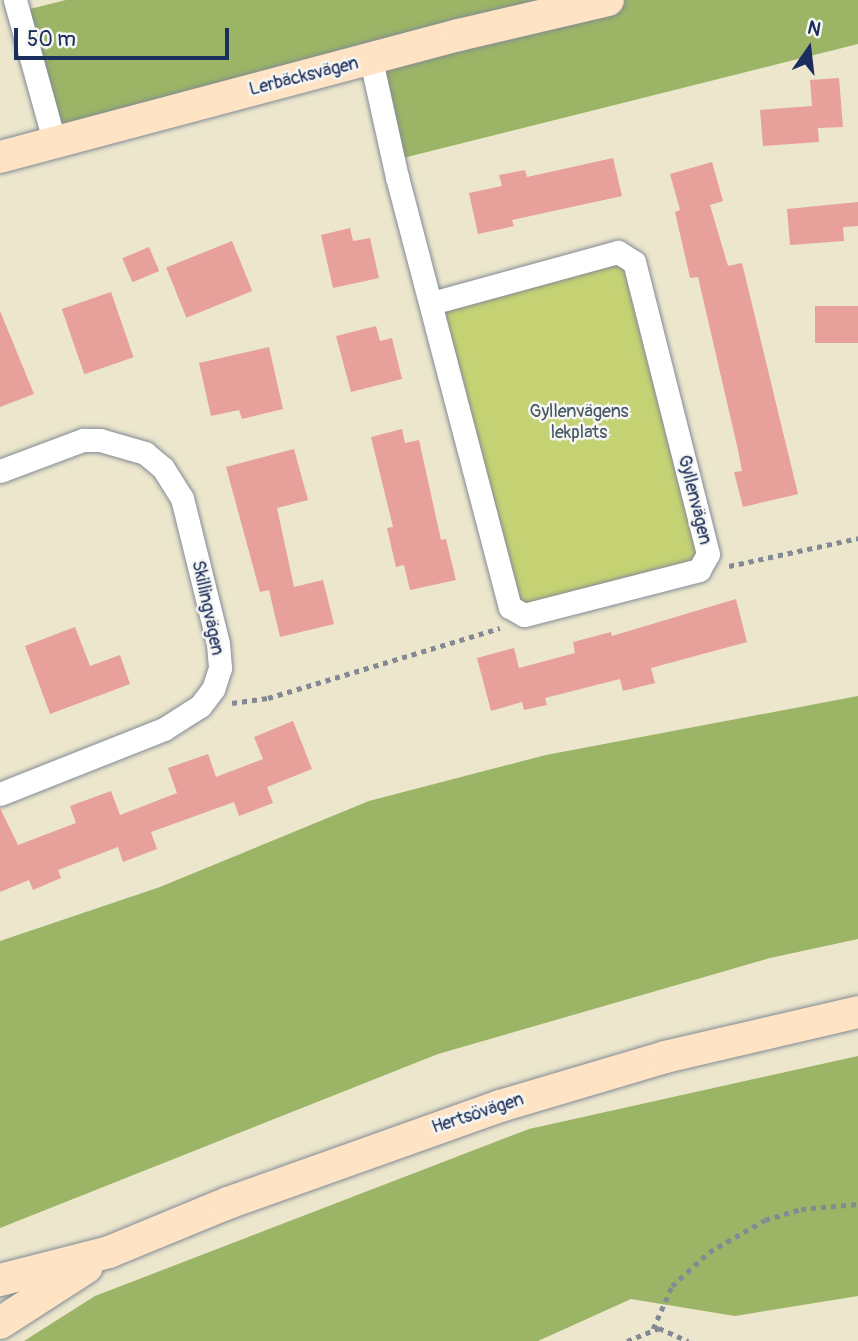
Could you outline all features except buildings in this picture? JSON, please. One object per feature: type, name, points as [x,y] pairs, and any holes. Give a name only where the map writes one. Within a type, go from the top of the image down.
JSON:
[{"type":"main road","name":"Lerbäcksvägen","points":[[0,157],[608,0]]},
{"type":"main road","name":"Hertsövägen","points":[[0,1280],[109,1252],[241,1198],[500,1106],[665,1057],[858,1012]]},
{"type":"main road","name":"Hertsövägen","points":[[0,1323],[109,1252]]},
{"type":"street","points":[[15,0],[54,141]]},
{"type":"street","points":[[371,60],[510,607],[524,615]]},
{"type":"street","name":"Gyllenvägen","points":[[431,303],[618,252],[634,262],[708,554],[699,570],[524,615]]},
{"type":"street","name":"Skillingvägen","points":[[0,471],[83,440],[100,440],[145,453],[163,468],[182,498],[218,643],[220,668],[213,689],[200,706],[164,729],[0,793]]},
{"type":"path","points":[[699,570],[858,538]]},
{"type":"path","points":[[200,706],[268,698],[488,635],[524,615]]},
{"type":"path","points":[[653,1329],[672,1286],[709,1251],[765,1220],[801,1209],[858,1204]]},
{"type":"path","points":[[627,1341],[653,1329],[668,1329],[688,1341]]},
{"type":"green space","points":[[66,0],[858,0],[858,44],[395,160],[374,61],[53,141],[18,12]]},
{"type":"green space","name":"Gyllenvägens lekplats","points":[[592,257],[633,262],[701,569],[525,614],[511,604],[434,301]]},
{"type":"green space","points":[[858,696],[858,939],[770,958],[438,1054],[0,1228],[0,941],[160,887],[369,801],[546,755]]},
{"type":"green space","points":[[858,1056],[858,1296],[735,1316],[631,1299],[538,1341],[24,1341],[95,1296],[529,1129]]}]
